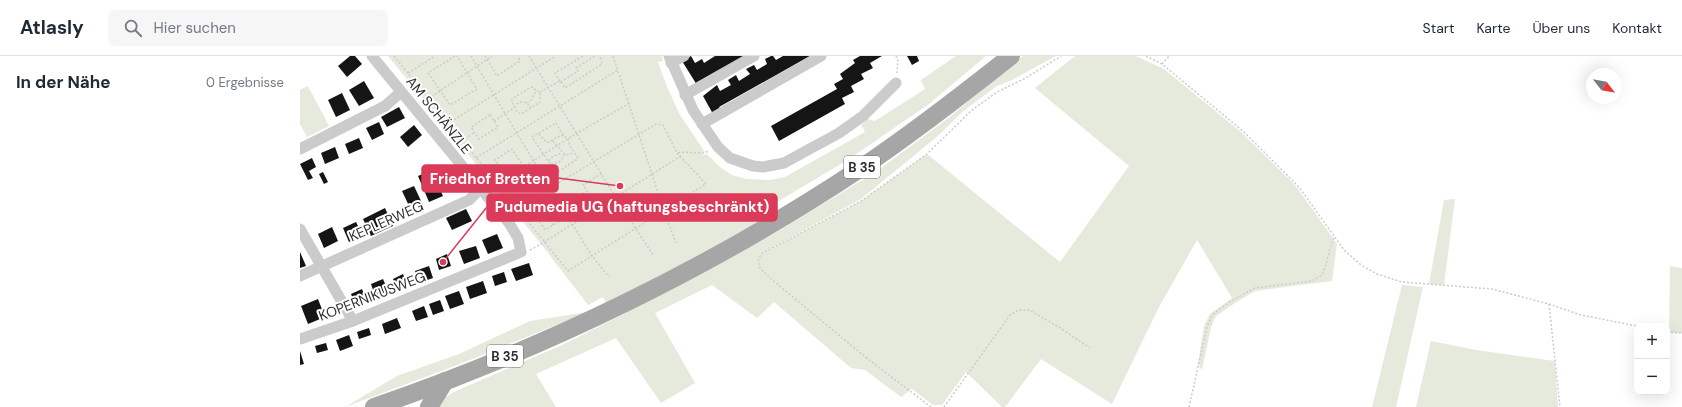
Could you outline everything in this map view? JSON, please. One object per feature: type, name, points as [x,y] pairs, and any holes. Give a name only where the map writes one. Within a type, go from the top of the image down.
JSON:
[{"type":"main road","name":"B 35","points":[[374,407],[411,401],[445,381],[565,331],[702,263],[780,220],[854,173],[942,111],[1011,56]]},
{"type":"main road","points":[[429,407],[445,381]]},
{"type":"street","name":"AM SCHÄNZLE","points":[[372,56],[509,223],[518,238],[521,252]]},
{"type":"street","points":[[684,56],[670,59],[685,95],[702,124],[718,147],[730,158],[753,166],[775,166],[784,163],[852,125],[896,83]]},
{"type":"street","points":[[685,95],[754,56]]},
{"type":"street","points":[[702,124],[820,56]]},
{"type":"street","points":[[300,149],[386,106],[401,92]]},
{"type":"street","name":"KEPLERWEG","points":[[300,276],[469,200],[480,189]]},
{"type":"street","points":[[300,228],[353,321]]},
{"type":"street","name":"KOPERNIKUSWEG","points":[[300,339],[353,321],[521,252]]},
{"type":"path","points":[[394,56],[516,208],[568,271],[706,184],[678,153],[663,125],[656,124],[516,208]]},
{"type":"path","points":[[408,73],[435,56]]},
{"type":"path","points":[[456,56],[478,89],[450,105],[428,73],[456,56]]},
{"type":"path","points":[[471,56],[504,114],[567,216],[592,256],[608,277]]},
{"type":"path","points":[[485,56],[497,76],[520,60],[518,56]]},
{"type":"path","points":[[428,99],[492,56]]},
{"type":"path","points":[[529,56],[616,198],[653,255]]},
{"type":"path","points":[[434,133],[556,56]]},
{"type":"path","points":[[583,56],[555,73],[565,88],[602,64],[600,56]]},
{"type":"path","points":[[540,92],[540,102],[532,108],[521,114],[514,107],[512,99],[516,96],[532,87],[536,91],[540,92],[549,88],[578,71],[576,68],[595,56]]},
{"type":"path","points":[[613,56],[630,103],[664,211],[676,242]]},
{"type":"path","points":[[896,56],[898,59],[896,83]]},
{"type":"path","points":[[931,407],[864,356],[770,278],[760,268],[758,261],[761,254],[862,201],[927,154],[972,110],[997,92],[1024,79],[1061,56]]},
{"type":"path","points":[[1146,56],[1162,64],[1244,132],[1293,181],[1344,250],[1361,264],[1377,274],[1402,282],[1492,289],[1549,304],[1581,315],[1634,325]]},
{"type":"path","points":[[1162,64],[1169,56]]},
{"type":"path","points":[[476,158],[618,70]]},
{"type":"path","points":[[527,103],[531,100],[536,91]]},
{"type":"path","points":[[516,96],[520,102]]},
{"type":"path","points":[[494,121],[520,102],[527,103],[532,108]]},
{"type":"path","points":[[497,183],[577,133],[630,103]]},
{"type":"path","points":[[490,115],[494,121],[498,127],[479,139],[471,127],[490,115]]},
{"type":"path","points":[[556,123],[568,139],[578,158],[556,173],[532,137],[539,133],[556,123]]},
{"type":"path","points":[[462,141],[475,132]]},
{"type":"path","points":[[539,133],[546,142],[553,141],[557,137],[564,135]]},
{"type":"path","points":[[553,141],[565,155]]},
{"type":"path","points":[[678,153],[687,151],[701,154],[718,147]]},
{"type":"path","points":[[512,149],[534,182],[519,192],[508,176],[495,160],[512,149]]},
{"type":"path","points":[[548,162],[552,157],[562,152]]},
{"type":"path","points":[[550,165],[559,162],[565,155],[575,153]]},
{"type":"path","points":[[521,252],[535,248],[681,156]]},
{"type":"path","points":[[598,209],[583,185],[602,173]]},
{"type":"path","points":[[562,206],[587,191]]},
{"type":"path","points":[[567,216],[593,200]]},
{"type":"path","points":[[528,221],[536,216],[545,230],[561,220],[553,207],[560,203]]},
{"type":"path","points":[[544,210],[553,225]]},
{"type":"path","points":[[1189,407],[1207,327],[1212,315],[1231,301],[1255,288],[1312,281],[1322,275],[1334,238]]},
{"type":"path","points":[[1549,304],[1560,407]]},
{"type":"path","points":[[944,407],[1010,315],[1019,310],[1029,310],[1059,327],[1090,348]]},
{"type":"path","points":[[1670,332],[1682,333]]},
{"type":"shaded area","points":[[388,56],[662,56],[663,61],[658,62],[667,87],[680,115],[705,152],[702,153],[703,155],[707,154],[720,167],[732,175],[747,179],[770,180],[785,177],[865,132],[861,125],[868,119],[875,121],[925,89],[921,80],[956,56],[986,56],[929,104],[849,159],[762,211],[766,219],[664,274],[606,303],[603,297],[588,305],[541,244]]},
{"type":"shaded area","points":[[1023,56],[1056,56],[1012,80],[997,86],[982,97],[962,112],[939,135],[861,199],[760,254],[861,201],[927,154],[1060,262],[1129,166],[1035,88],[1075,56],[1136,56],[1164,69],[1241,132],[1296,186],[1337,244],[1332,281],[1255,291],[1216,316],[1211,327],[1202,370],[1198,364],[1204,326],[1210,314],[1232,298],[1197,240],[1159,307],[1112,404],[1041,359],[1005,407],[1002,407],[966,372],[942,405],[933,405],[912,389],[901,397],[865,370],[851,368],[774,302],[757,318],[712,285],[655,313],[695,383],[661,403],[616,338],[536,374],[556,407],[437,407],[444,398],[456,391],[562,345],[622,315],[697,272],[777,232],[877,171],[947,119]]},
{"type":"shaded area","points":[[308,86],[329,126],[307,137],[300,124],[300,90]]},
{"type":"shaded area","points":[[1455,199],[1444,285],[1429,284],[1444,200]]},
{"type":"shaded area","points":[[1670,266],[1682,268],[1682,333],[1670,333]]},
{"type":"shaded area","points":[[1402,285],[1423,287],[1396,407],[1372,407]]},
{"type":"shaded area","points":[[588,312],[460,364],[345,407],[397,376],[459,354],[530,321]]},
{"type":"shaded area","points":[[1431,341],[1476,350],[1555,361],[1558,407],[1416,407]]},
{"type":"building","points":[[350,56],[355,56],[362,64],[347,77],[338,66]]},
{"type":"building","points":[[691,56],[695,63],[702,59],[704,63],[715,56],[746,56],[697,85],[682,61]]},
{"type":"building","points":[[773,56],[776,60],[783,56],[810,56],[719,107],[721,110],[713,114],[703,96],[717,85],[720,91],[731,85],[728,80],[736,75],[739,81],[750,74],[746,69],[754,65],[757,70],[767,64],[765,59]]},
{"type":"building","points":[[860,56],[882,56],[870,63],[873,68],[861,74],[864,79],[851,86],[854,92],[842,98],[845,104],[779,141],[771,126],[837,89],[834,84],[843,79],[840,74],[855,63],[853,60]]},
{"type":"building","points":[[907,56],[917,56],[919,61],[912,65]]},
{"type":"building","points":[[364,81],[374,98],[359,106],[349,90]]},
{"type":"building","points":[[342,93],[350,110],[336,117],[328,100]]},
{"type":"building","points":[[399,107],[405,118],[387,127],[381,117]]},
{"type":"building","points":[[379,122],[384,134],[372,140],[366,128]]},
{"type":"building","points":[[414,125],[422,135],[408,147],[400,137]]},
{"type":"building","points":[[359,138],[363,148],[349,154],[345,144]]},
{"type":"building","points":[[335,147],[339,158],[325,164],[321,153]]},
{"type":"building","points":[[312,158],[316,167],[309,171],[313,178],[308,180],[300,164]]},
{"type":"building","points":[[455,165],[465,182],[449,192],[438,175]]},
{"type":"building","points":[[431,170],[443,196],[429,202],[418,176]]},
{"type":"building","points":[[323,172],[328,182],[324,184],[319,174]]},
{"type":"building","points":[[414,186],[422,203],[410,208],[402,191]]},
{"type":"building","points":[[385,208],[393,226],[371,236],[363,219]]},
{"type":"building","points":[[466,209],[472,221],[452,230],[446,218]]},
{"type":"building","points":[[356,222],[363,236],[349,242],[343,228]]},
{"type":"building","points":[[332,227],[338,241],[324,248],[318,234]]},
{"type":"building","points":[[497,234],[503,248],[488,254],[482,240]]},
{"type":"building","points":[[476,246],[480,258],[464,264],[459,251]]},
{"type":"building","points":[[300,252],[306,266],[300,268]]},
{"type":"building","points":[[447,254],[451,266],[439,270],[436,259]]},
{"type":"building","points":[[529,263],[533,275],[516,281],[511,269]]},
{"type":"building","points":[[429,266],[433,278],[419,283],[415,271]]},
{"type":"building","points":[[504,272],[507,282],[495,286],[492,276]]},
{"type":"building","points":[[403,274],[408,286],[397,290],[393,279]]},
{"type":"building","points":[[383,279],[388,291],[375,296],[371,284]]},
{"type":"building","points":[[483,281],[487,293],[470,299],[466,287]]},
{"type":"building","points":[[362,289],[366,299],[355,304],[351,294]]},
{"type":"building","points":[[459,291],[464,304],[450,309],[445,296]]},
{"type":"building","points":[[318,299],[325,317],[308,324],[301,306]]},
{"type":"building","points":[[440,300],[444,311],[433,315],[429,304]]},
{"type":"building","points":[[424,306],[428,317],[416,321],[412,311]]},
{"type":"building","points":[[397,318],[401,328],[385,334],[382,324]]},
{"type":"building","points":[[369,328],[371,335],[359,339],[357,332]]},
{"type":"building","points":[[349,335],[353,346],[340,351],[336,340]]},
{"type":"building","points":[[326,343],[328,350],[317,353],[315,346]]},
{"type":"building","points":[[300,351],[304,364],[300,365]]},
{"type":"place","name":"Friedhof Bretten","points":[[620,186]]},
{"type":"place","name":"Pudumedia UG (haftungsbeschränkt)","points":[[443,262]]}]
